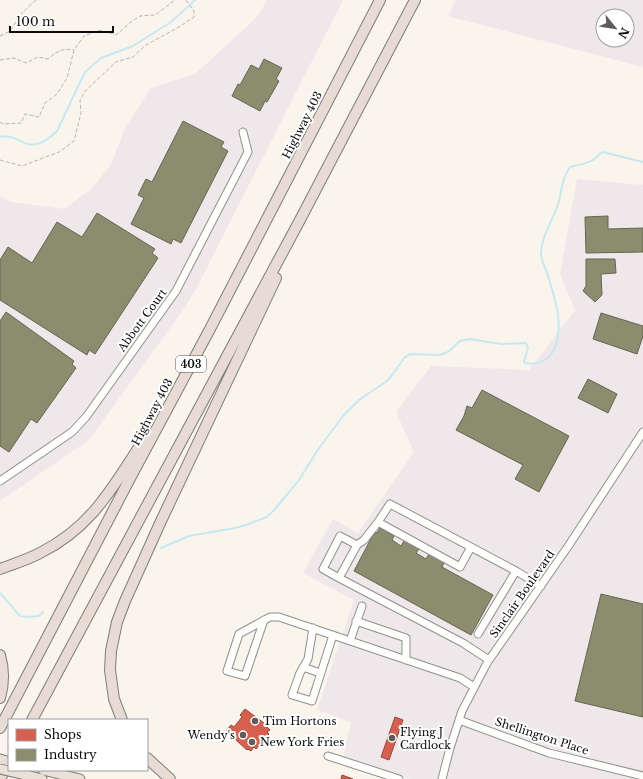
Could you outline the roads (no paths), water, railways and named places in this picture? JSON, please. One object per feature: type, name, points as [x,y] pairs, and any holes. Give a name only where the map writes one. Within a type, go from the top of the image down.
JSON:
[{"type":"highway","name":"Highway 403","points":[[0,728],[126,484],[210,329],[380,0]]},
{"type":"highway","name":"403","points":[[33,719],[301,218],[415,0]]},
{"type":"highway","points":[[122,719],[114,699],[110,670],[111,651],[117,622],[161,521],[293,243],[301,218]]},
{"type":"highway","points":[[0,569],[39,554],[55,545],[91,516],[105,499],[146,436],[198,341],[210,329]]},
{"type":"highway","points":[[0,655],[3,680],[0,698]]},
{"type":"highway","points":[[38,719],[46,695]]},
{"type":"highway","points":[[148,759],[170,779]]},
{"type":"highway","points":[[0,779],[8,764]]},
{"type":"main road","points":[[9,771],[42,779]]},
{"type":"main road","points":[[47,771],[80,779]]},
{"type":"street","name":"Abbott Court","points":[[0,481],[72,432],[86,417],[176,291],[248,152],[244,132]]},
{"type":"street","name":"Sinclair Boulevard","points":[[442,779],[462,711],[489,660],[590,514],[643,432]]},
{"type":"street","points":[[339,578],[357,545],[364,540],[390,504],[516,571],[541,586]]},
{"type":"street","points":[[378,522],[460,567],[471,547]]},
{"type":"street","points":[[357,545],[340,536],[323,569],[463,643],[489,660]]},
{"type":"street","points":[[478,634],[516,571]]},
{"type":"street","points":[[350,641],[362,606]]},
{"type":"street","points":[[264,620],[245,676],[227,670],[239,634],[264,620],[270,617],[279,617],[460,678],[474,687]]},
{"type":"street","points":[[356,621],[406,638],[406,660]]},
{"type":"street","points":[[312,628],[308,659],[303,667],[292,695],[312,701],[333,635]]},
{"type":"street","points":[[303,667],[320,673]]},
{"type":"street","name":"Shellington Place","points":[[459,720],[549,753],[643,776]]},
{"type":"street","points":[[328,756],[399,779]]},
{"type":"waterway","points":[[0,137],[8,136],[32,145],[48,139],[57,131],[85,72],[101,58],[133,46],[171,22],[195,0]]},
{"type":"waterway","points":[[161,548],[189,536],[235,528],[267,517],[299,480],[317,451],[343,416],[359,400],[387,381],[404,358],[410,354],[440,355],[448,352],[460,341],[469,339],[501,344],[526,343],[528,348],[524,361],[525,363],[533,364],[546,359],[552,353],[556,344],[559,324],[556,303],[542,261],[541,253],[546,233],[557,208],[567,171],[570,167],[593,160],[603,152],[643,162]]},
{"type":"waterway","points":[[0,593],[20,616],[39,616],[43,612]]},
{"type":"place","name":"Tim Hortons","points":[[255,721]]},
{"type":"place","name":"Wendy's","points":[[243,735]]},
{"type":"place","name":"Flying J Cardlock","points":[[392,738]]},
{"type":"place","name":"New York Fries","points":[[252,742]]}]
